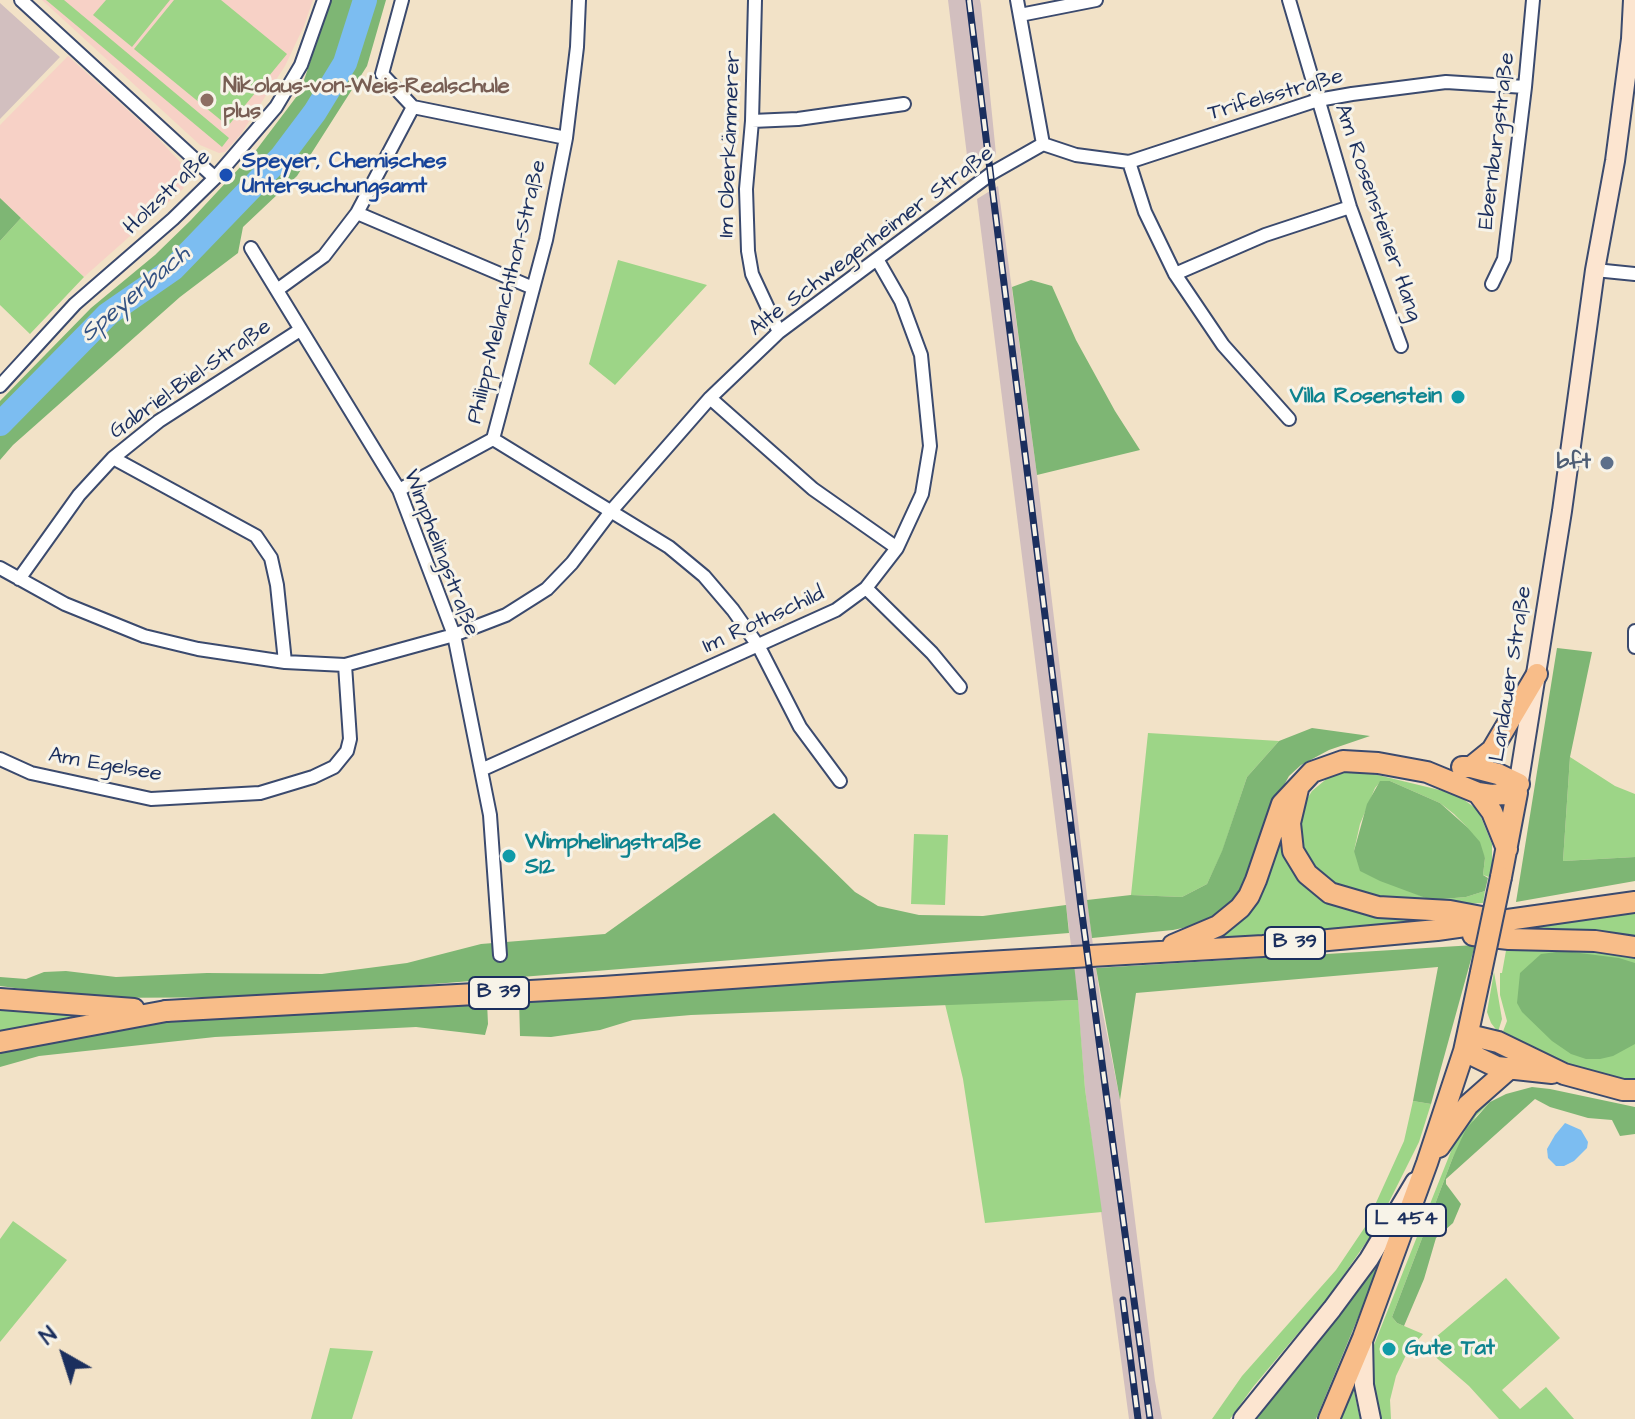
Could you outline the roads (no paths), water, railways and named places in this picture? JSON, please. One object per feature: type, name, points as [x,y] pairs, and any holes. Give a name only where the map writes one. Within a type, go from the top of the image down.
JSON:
[{"type":"main road","name":"Landauer Straße","points":[[1329,1419],[1363,1338],[1427,1163],[1466,1043],[1507,849],[1537,674],[1595,270],[1615,161],[1633,0]]},
{"type":"main road","points":[[1471,767],[1492,750],[1537,674]]},
{"type":"main road","points":[[1153,953],[1218,926],[1240,908],[1256,880],[1282,804],[1321,767],[1343,761],[1378,763],[1427,772],[1478,793],[1491,795],[1518,789]]},
{"type":"main road","points":[[1427,772],[1471,767],[1498,774],[1518,789]]},
{"type":"main road","points":[[1300,784],[1290,823],[1293,851],[1307,874],[1330,893],[1378,907],[1450,911],[1506,921]]},
{"type":"main road","points":[[1478,793],[1492,812],[1507,849]]},
{"type":"main road","name":"B 39","points":[[0,1042],[166,1011],[1153,953],[1437,930],[1635,902]]},
{"type":"main road","points":[[1437,930],[1509,939],[1595,941],[1635,947]]},
{"type":"main road","name":"B 39","points":[[0,999],[166,1011]]},
{"type":"main road","points":[[1466,1043],[1498,1042],[1564,1074]]},
{"type":"main road","points":[[1466,1043],[1497,1067],[1564,1074],[1623,1090],[1635,1090]]},
{"type":"main road","points":[[1243,1419],[1369,1259],[1427,1163],[1468,1105],[1510,1068]]},
{"type":"main road","points":[[1363,1338],[1364,1385],[1371,1419]]},
{"type":"street","points":[[21,0],[215,178]]},
{"type":"street","name":"Holzstraße","points":[[0,386],[75,304],[215,178],[276,107],[301,65],[324,0]]},
{"type":"street","points":[[402,0],[382,74],[413,107],[566,138]]},
{"type":"street","name":"Philipp-Melanchthon-Straße","points":[[399,490],[493,439],[546,240],[566,138],[577,47],[579,0]]},
{"type":"street","name":"Im Oberkämmerer","points":[[755,0],[752,121],[746,189],[748,251],[758,287],[779,332]]},
{"type":"street","points":[[1017,0],[1043,144]]},
{"type":"street","points":[[1020,15],[1096,0]]},
{"type":"street","name":"Am Rosensteiner Hang","points":[[1289,0],[1350,207],[1401,346]]},
{"type":"street","name":"Ebernburgstraße","points":[[1492,284],[1504,259],[1533,0]]},
{"type":"street","name":"Trifelsstraße","points":[[1043,144],[1076,155],[1129,162],[1318,100],[1446,82],[1525,87]]},
{"type":"street","points":[[752,121],[798,119],[904,104]]},
{"type":"street","points":[[277,290],[324,256],[357,213],[413,107]]},
{"type":"street","name":"Alte Schwegenheimer Straße","points":[[0,568],[65,604],[144,636],[198,649],[285,662],[345,665],[454,635],[506,615],[547,589],[710,398],[779,332],[992,173],[1043,144]]},
{"type":"street","points":[[1129,162],[1145,212],[1175,274],[1223,345],[1289,419]]},
{"type":"street","points":[[1175,274],[1265,235],[1350,207]]},
{"type":"street","points":[[357,213],[533,288]]},
{"type":"street","name":"Wimphelingstraße","points":[[251,248],[399,490],[454,635],[490,815],[500,955]]},
{"type":"street","name":"Im Rothschild","points":[[481,770],[836,610],[866,588],[897,548],[922,494],[930,446],[921,355],[901,301],[877,259]]},
{"type":"street","points":[[1595,270],[1635,274]]},
{"type":"street","name":"Gabriel-Biel-Straße","points":[[19,579],[79,495],[113,458],[159,421],[300,330]]},
{"type":"street","points":[[710,398],[813,489],[897,548]]},
{"type":"street","points":[[493,439],[669,547],[704,576],[759,647],[800,727],[840,781]]},
{"type":"street","points":[[113,458],[256,536],[271,558],[285,662]]},
{"type":"street","points":[[866,588],[932,653],[960,687]]},
{"type":"street","points":[[1635,631],[1635,647]]},
{"type":"street","name":"Am Egelsee","points":[[0,759],[31,773],[151,799],[260,793],[313,777],[334,767],[347,751],[350,739],[345,665]]},
{"type":"water","points":[[1565,1123],[1581,1130],[1588,1142],[1587,1148],[1574,1161],[1556,1166],[1548,1158],[1547,1149]]},
{"type":"waterway","name":"Speyerbach","points":[[0,424],[108,314],[173,269],[282,156],[315,112],[345,63],[365,0]]},
{"type":"railway","points":[[969,0],[1081,907],[1150,1419]]},
{"type":"railway","points":[[1123,1300],[1138,1419]]},
{"type":"place","name":"Nikolaus-von-Weis-Realschule plus","points":[[207,100]]},
{"type":"place","name":"Speyer, Chemisches Untersuchungsamt","points":[[226,175]]},
{"type":"place","name":"Villa Rosenstein","points":[[1458,397]]},
{"type":"place","name":"bft","points":[[1607,463]]},
{"type":"place","name":"Wimphelingstraße S12","points":[[509,856]]},
{"type":"place","name":"Gute Tat","points":[[1389,1349]]}]
